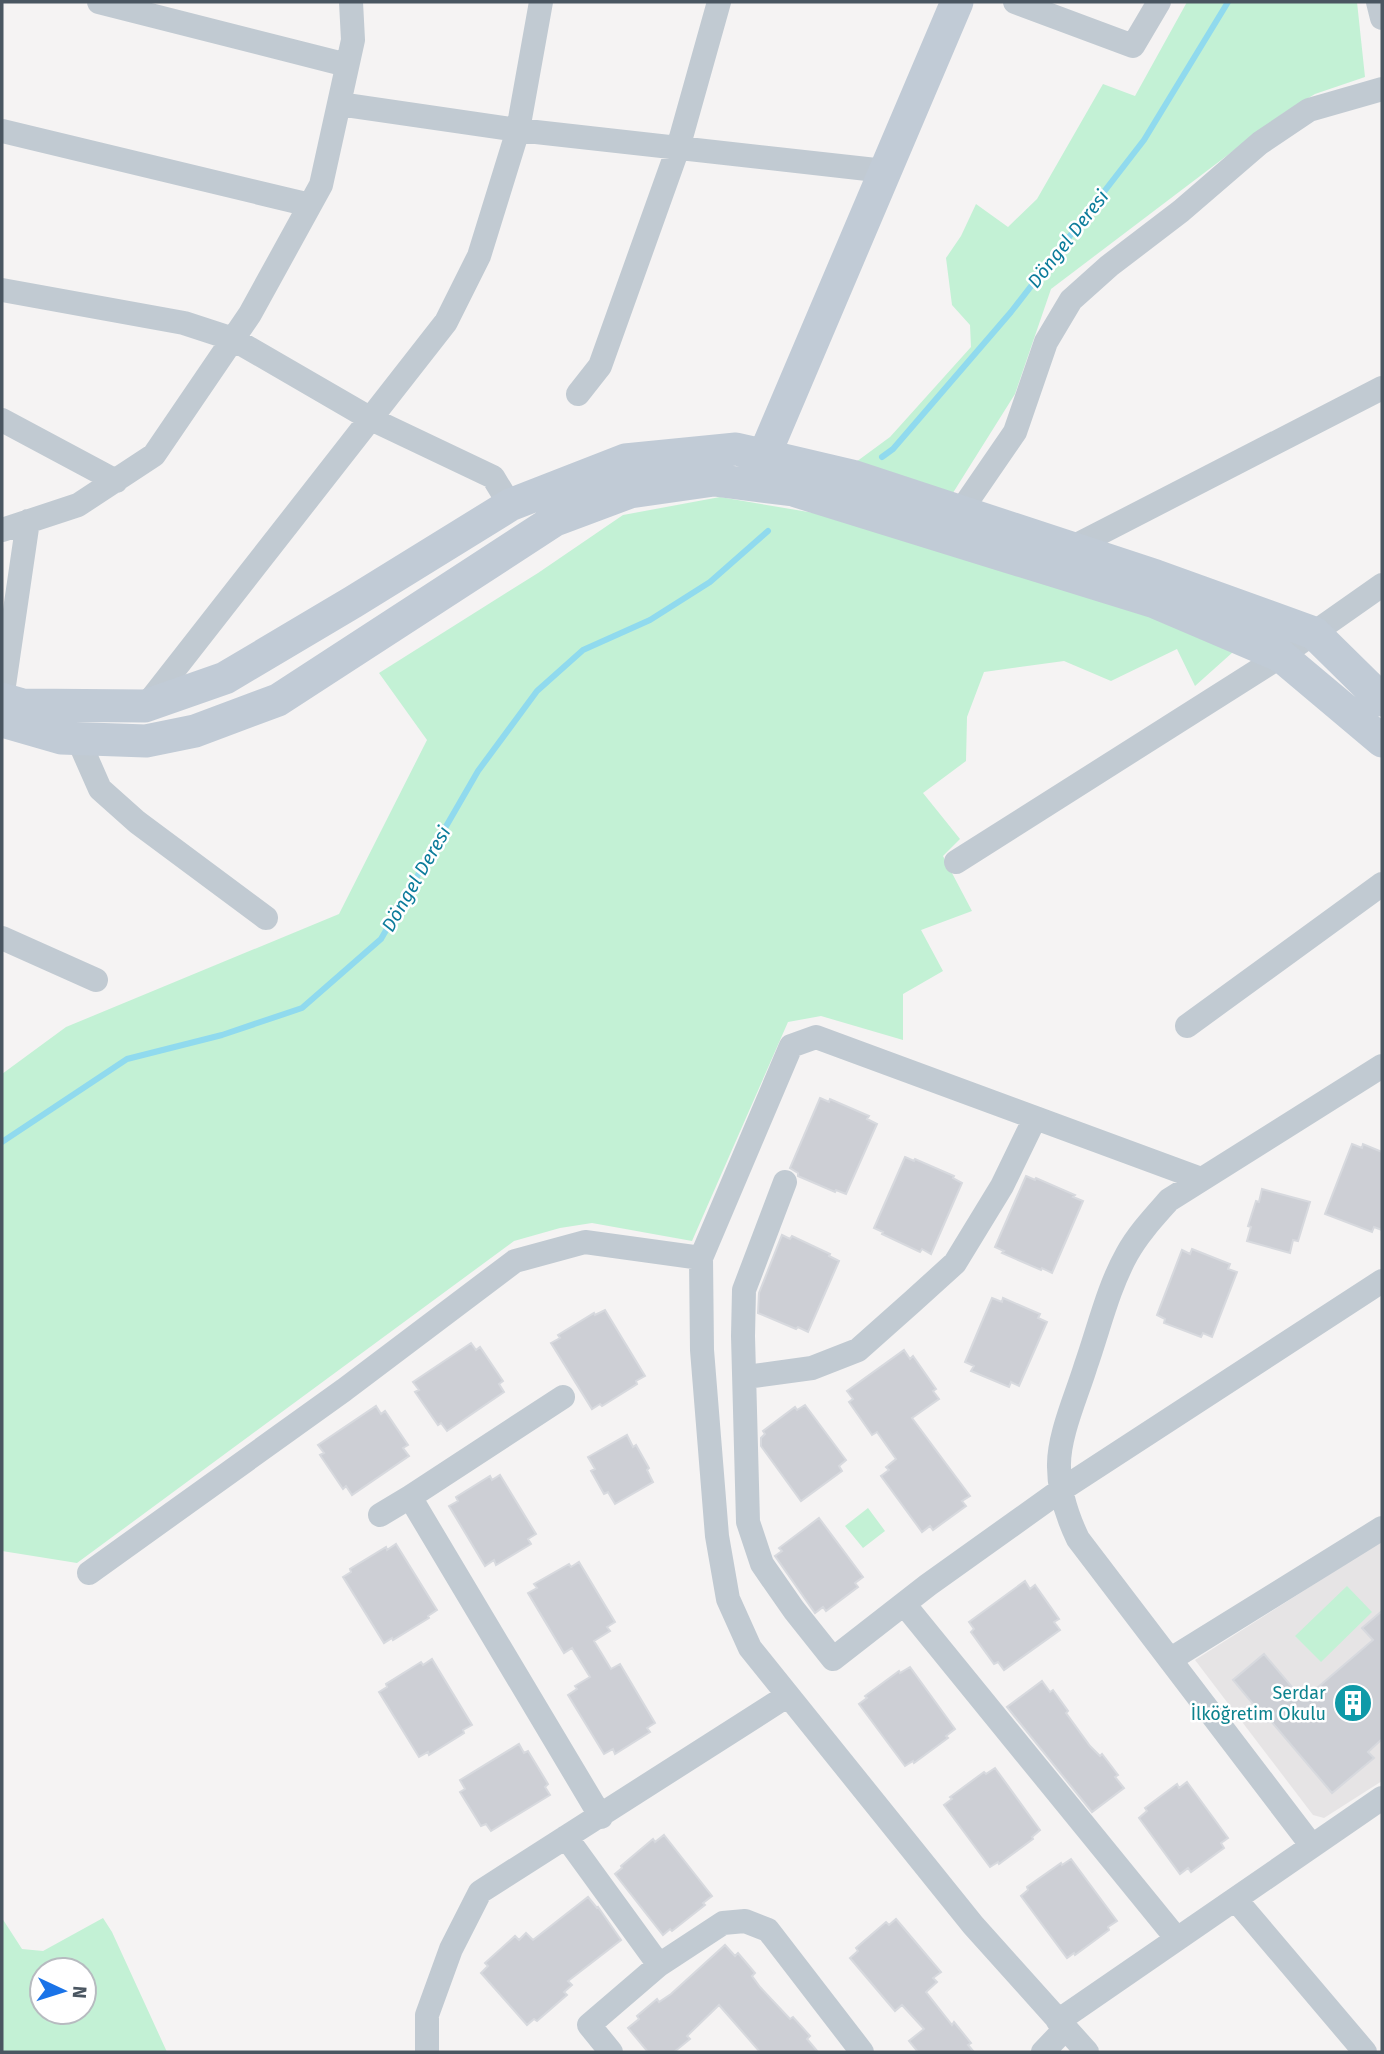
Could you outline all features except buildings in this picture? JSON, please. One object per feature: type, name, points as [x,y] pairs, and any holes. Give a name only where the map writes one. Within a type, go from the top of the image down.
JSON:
[{"type":"main road","points":[[748,484],[764,456],[957,2]]},
{"type":"main road","points":[[2,699],[23,705],[145,706],[225,678],[510,505],[625,460],[736,449],[852,476],[1156,576],[1314,633],[1382,700]]},
{"type":"main road","points":[[2,721],[61,738],[78,739],[146,741],[195,731],[278,699],[555,520],[631,492],[715,480],[793,490],[1155,602],[1281,656],[1382,741]]},
{"type":"street","points":[[99,2],[347,65]]},
{"type":"street","points":[[2,530],[78,505],[154,456],[250,314],[321,185],[353,40],[351,2]]},
{"type":"street","points":[[146,741],[145,706],[446,322],[479,256],[518,130],[541,2]]},
{"type":"street","points":[[578,394],[600,366],[678,148],[719,2]]},
{"type":"street","points":[[1015,2],[1133,46],[1159,2]]},
{"type":"street","points":[[1378,2],[1382,18]]},
{"type":"street","points":[[960,512],[1015,432],[1046,342],[1071,300],[1108,266],[1181,211],[1260,143],[1310,110],[1382,89]]},
{"type":"street","points":[[339,104],[518,130],[885,171]]},
{"type":"street","points":[[2,131],[310,205]]},
{"type":"street","points":[[2,290],[184,323],[233,339],[371,419],[493,477],[510,505]]},
{"type":"street","points":[[1071,548],[1382,388]]},
{"type":"street","points":[[2,420],[116,481]]},
{"type":"street","points":[[2,699],[28,522]]},
{"type":"street","points":[[956,862],[1281,656],[1382,585]]},
{"type":"street","points":[[78,739],[100,789],[137,822],[265,918]]},
{"type":"street","points":[[1187,1026],[1382,884]]},
{"type":"street","points":[[2,938],[96,980]]},
{"type":"street","points":[[1087,2052],[973,1925],[750,1648],[728,1599],[717,1536],[702,1350],[701,1258],[791,1046],[816,1037],[1201,1179]]},
{"type":"street","points":[[1312,1846],[1078,1539],[1067,1515],[1058,1465],[1065,1432],[1115,1279],[1143,1229],[1169,1200],[1382,1066]]},
{"type":"street","points":[[746,1377],[812,1368],[859,1350],[955,1263],[1002,1186],[1035,1118]]},
{"type":"street","points":[[785,1182],[744,1290],[748,1522],[762,1564],[833,1659],[1061,1490],[1382,1281]]},
{"type":"street","points":[[89,1573],[344,1390],[515,1261],[584,1242],[701,1258]]},
{"type":"street","points":[[380,1515],[563,1396]]},
{"type":"street","points":[[410,1497],[601,1817]]},
{"type":"street","points":[[1171,1659],[1382,1528]]},
{"type":"street","points":[[904,1604],[1177,1939]]},
{"type":"street","points":[[427,2052],[427,2015],[451,1949],[480,1892],[787,1696]]},
{"type":"street","points":[[1043,2052],[1061,2025],[1177,1939],[1382,1798]]},
{"type":"street","points":[[566,1838],[659,1965]]},
{"type":"street","points":[[1236,1900],[1365,2052]]},
{"type":"street","points":[[611,2052],[589,2025],[659,1965],[723,1923],[745,1921],[768,1930],[862,2052]]},
{"type":"shaded area","points":[[1382,1541],[1382,1781],[1324,1818],[1313,1815],[1195,1660]]},
{"type":"green space","points":[[1187,2],[1357,2],[1365,77],[1315,94],[1282,114],[1051,289],[1015,394],[951,496],[856,462],[890,437],[971,347],[970,325],[952,305],[946,258],[961,236],[976,204],[1008,227],[1037,199],[1103,84],[1135,96]]},
{"type":"green space","points":[[720,497],[826,515],[1145,609],[1233,652],[1195,686],[1177,649],[1111,681],[1064,661],[984,672],[967,717],[966,761],[923,793],[960,839],[943,856],[972,911],[921,930],[943,971],[903,994],[903,1040],[821,1016],[788,1022],[692,1241],[592,1223],[560,1228],[514,1241],[77,1563],[2,1551],[2,1074],[66,1027],[339,914],[427,740],[379,673],[538,573],[623,515]]},
{"type":"green space","points":[[868,1508],[885,1531],[863,1548],[845,1526]]},
{"type":"green space","points":[[1347,1586],[1372,1612],[1321,1662],[1295,1636]]},
{"type":"green space","points":[[2,1918],[22,1949],[43,1951],[103,1918],[167,2052],[2,2052]]},
{"type":"waterway","name":"Döngel Deresi","points":[[882,457],[893,449],[1011,312],[1144,140],[1228,2]]},
{"type":"waterway","name":"Döngel Deresi","points":[[2,1142],[127,1059],[222,1035],[302,1008],[381,939],[478,771],[537,691],[583,650],[650,620],[710,582],[768,531]]},
{"type":"place","name":"Serdar İlköğretim Okulu","points":[[1353,1703]]}]
